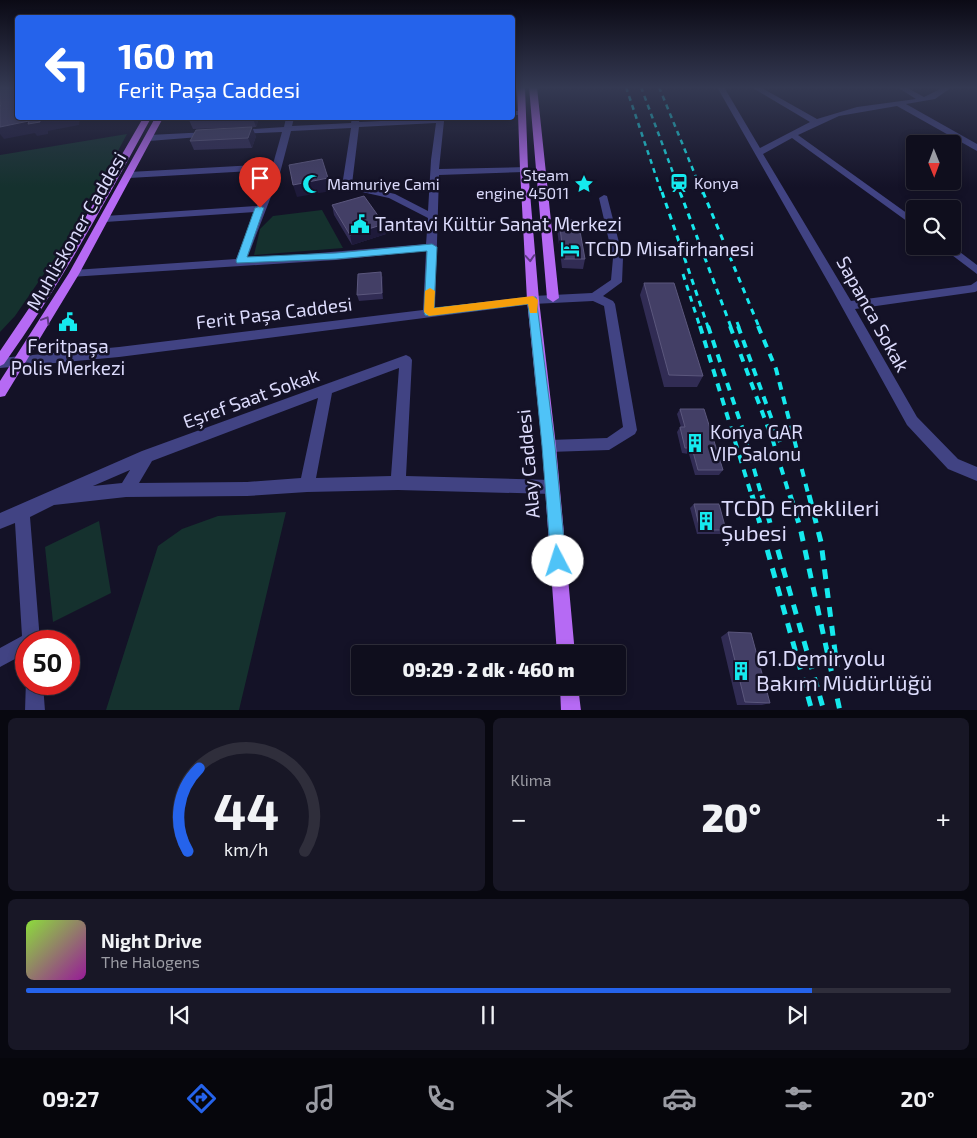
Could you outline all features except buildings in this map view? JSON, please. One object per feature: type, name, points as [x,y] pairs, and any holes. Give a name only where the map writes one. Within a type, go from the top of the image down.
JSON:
[{"type":"main road","name":"Muhliskoner Caddesi","points":[[0,362],[80,239],[146,120]]},
{"type":"main road","name":"Muhliskoner Caddesi","points":[[0,392],[74,274],[158,120]]},
{"type":"main road","name":"Alay Caddesi","points":[[518,120],[524,169],[533,300],[549,446],[565,645]]},
{"type":"main road","points":[[536,120],[553,298]]},
{"type":"main road","points":[[570,695],[571,710]]},
{"type":"street","points":[[241,261],[276,167],[289,120]]},
{"type":"street","points":[[228,132],[287,129],[356,121],[393,120]]},
{"type":"street","points":[[429,312],[435,172],[442,120]]},
{"type":"street","name":"Sapanca Sokak","points":[[739,120],[848,306],[912,421],[953,464],[977,474]]},
{"type":"street","points":[[758,153],[823,120]]},
{"type":"street","points":[[928,120],[977,148]]},
{"type":"street","points":[[356,121],[347,186],[392,196],[433,217]]},
{"type":"street","points":[[149,138],[218,133]]},
{"type":"street","points":[[794,136],[906,217]]},
{"type":"street","points":[[967,142],[977,137]]},
{"type":"street","points":[[129,175],[276,167]]},
{"type":"street","points":[[435,172],[524,169]]},
{"type":"street","points":[[594,297],[616,282],[618,258],[604,198]]},
{"type":"street","points":[[105,219],[260,208]]},
{"type":"street","points":[[74,274],[241,261],[336,256],[432,247]]},
{"type":"street","points":[[957,255],[977,270]]},
{"type":"street","points":[[848,306],[976,288]]},
{"type":"street","name":"Ferit Paşa Caddesi","points":[[0,362],[119,352],[533,300],[594,297]]},
{"type":"street","points":[[549,446],[609,444],[630,430],[609,304],[594,297]]},
{"type":"street","name":"Eşref Saat Sokak","points":[[0,521],[22,513],[147,456],[406,360],[398,483]]},
{"type":"street","points":[[307,485],[326,391]]},
{"type":"street","points":[[126,490],[147,456]]},
{"type":"street","points":[[53,498],[126,490],[247,489],[307,485],[398,483],[552,487]]},
{"type":"street","points":[[22,513],[29,630]]},
{"type":"street","points":[[0,658],[15,650]]},
{"type":"street","points":[[34,695],[35,710]]},
{"type":"green space","points":[[127,134],[83,217],[15,316],[0,332],[0,155]]},
{"type":"green space","points":[[322,210],[343,248],[254,255],[260,229],[273,216]]},
{"type":"green space","points":[[286,512],[239,710],[106,710],[158,546],[182,529],[218,516]]},
{"type":"green space","points":[[99,521],[111,593],[53,622],[45,547]]},
{"type":"railway","points":[[637,120],[662,194]]},
{"type":"railway","points":[[653,120],[681,194]]},
{"type":"railway","points":[[673,120],[703,194]]},
{"type":"railway","points":[[662,192],[708,327]]},
{"type":"railway","points":[[680,192],[731,327]]},
{"type":"railway","points":[[703,192],[759,327]]},
{"type":"railway","points":[[683,274],[700,327]]},
{"type":"railway","points":[[737,322],[739,327]]},
{"type":"railway","points":[[700,326],[752,497]]},
{"type":"railway","points":[[708,326],[742,427],[762,497]]},
{"type":"railway","points":[[730,326],[773,441],[790,497]]},
{"type":"railway","points":[[738,326],[780,442]]},
{"type":"railway","points":[[758,326],[776,369],[809,497]]},
{"type":"railway","points":[[752,495],[812,710]]},
{"type":"railway","points":[[762,495],[824,710]]},
{"type":"railway","points":[[790,495],[800,527],[840,710]]},
{"type":"railway","points":[[809,495],[821,542],[837,667]]},
{"type":"slow traffic","points":[[430,291],[429,312],[533,300],[534,310]]},
{"type":"place","name":"Konya","points":[[679,183]]},
{"type":"place","name":"Mamuriye Cami","points":[[312,184]]},
{"type":"place","name":"Steam engine 45011","points":[[584,184]]},
{"type":"place","name":"Tantavi Kültür Sanat Merkezi","points":[[360,224]]},
{"type":"place","name":"TCDD Misafirhanesi","points":[[570,249]]},
{"type":"place","name":"Feritpaşa Polis Merkezi","points":[[68,322]]},
{"type":"place","name":"Konya GAR VIP Salonu","points":[[695,443]]},
{"type":"place","name":"TCDD Emeklileri Şubesi","points":[[706,521]]},
{"type":"place","name":"61.Demiryolu Bakım Müdürlüğü","points":[[741,671]]},
{"type":"route","points":[[260,208],[241,261],[336,256],[432,247],[429,312],[533,300],[549,446],[558,561]]}]
